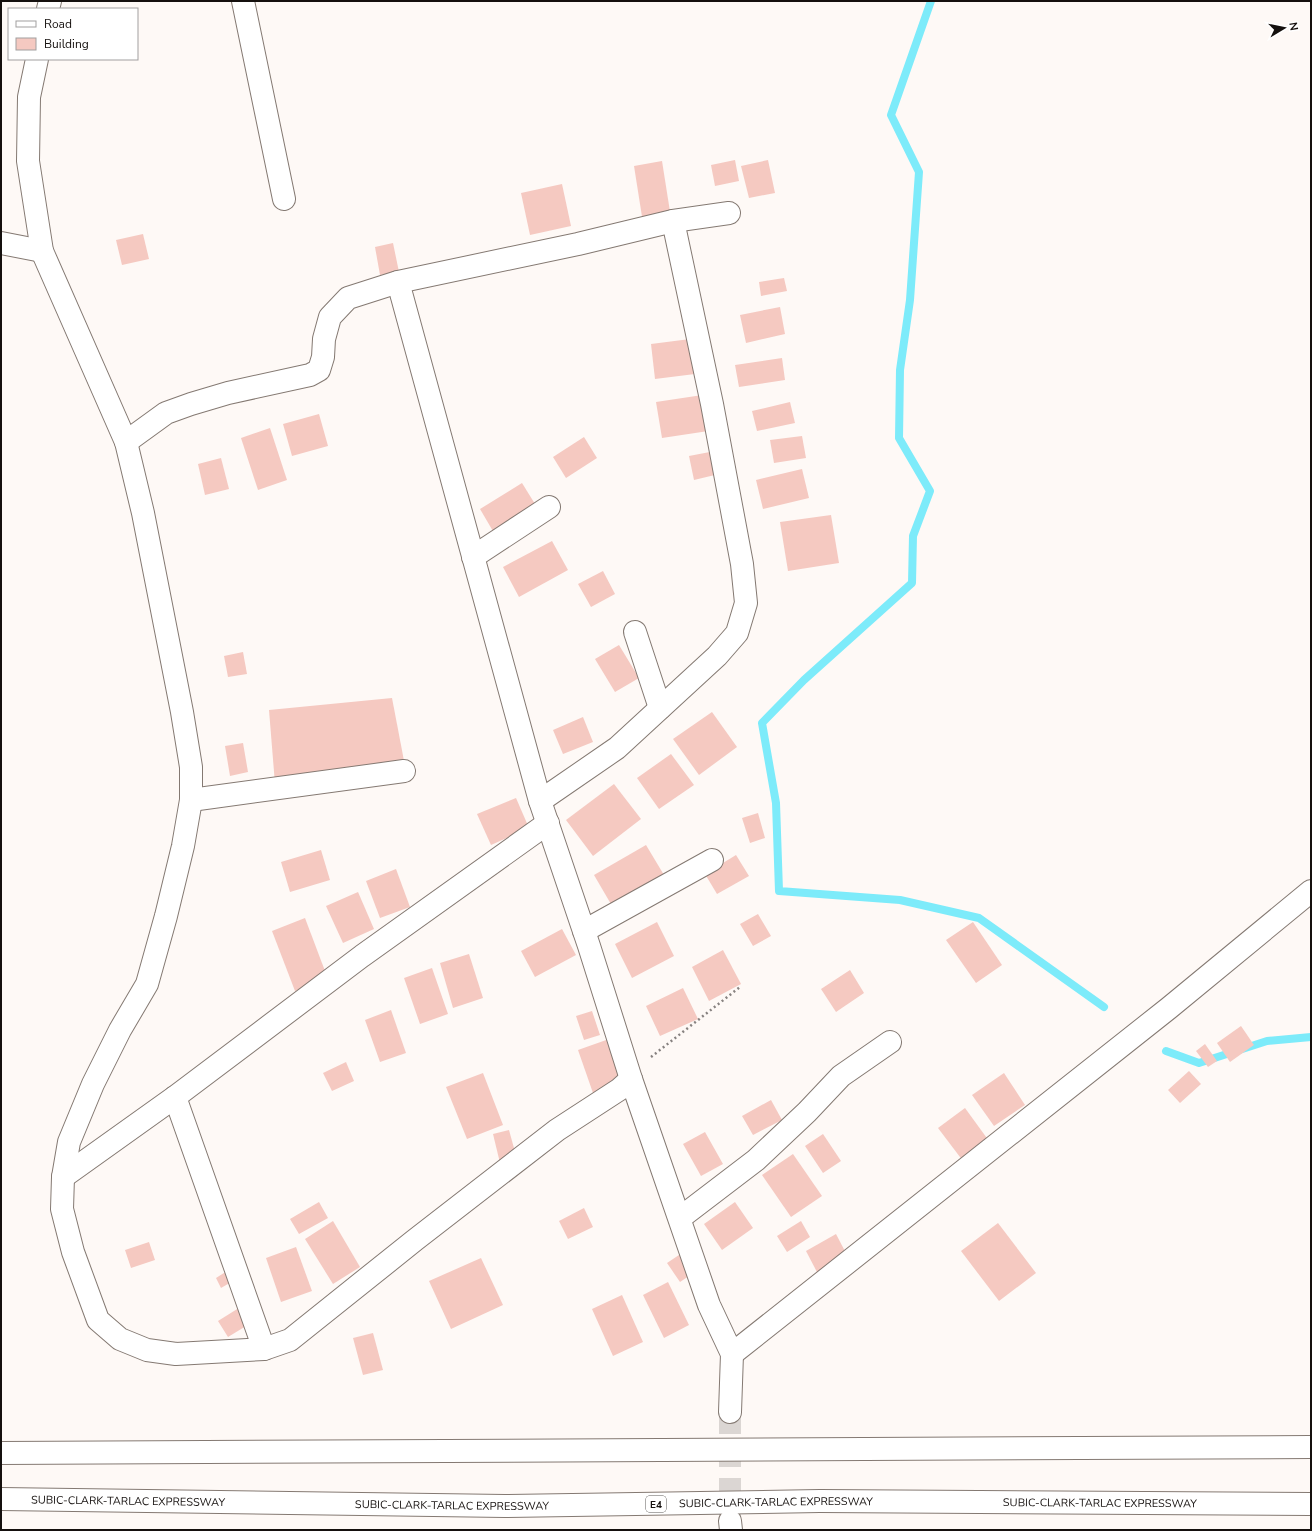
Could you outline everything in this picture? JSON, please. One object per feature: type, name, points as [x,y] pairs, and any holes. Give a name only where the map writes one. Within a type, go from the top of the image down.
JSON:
[{"type":"main road","points":[[243,1],[284,199]]},
{"type":"main road","points":[[37,60],[29,97],[28,160],[42,251],[126,442],[143,513],[182,712],[191,767],[191,800],[183,846],[166,916],[147,984],[120,1030],[94,1084],[69,1142],[63,1177],[62,1209],[73,1252],[98,1320],[120,1339],[148,1350],[176,1354],[264,1349],[290,1340],[409,1244],[557,1130],[620,1089],[630,1076]]},
{"type":"main road","points":[[126,442],[166,413],[228,393],[310,375],[319,370],[330,317],[348,298],[398,282],[571,246],[673,221],[729,213]]},
{"type":"main road","points":[[540,801],[617,748],[717,656],[737,633],[746,603],[742,564],[712,404],[673,221]]},
{"type":"main road","points":[[1,243],[42,251]]},
{"type":"main road","points":[[398,282],[540,801],[584,930],[630,1076],[709,1305],[732,1354],[730,1412]]},
{"type":"main road","points":[[473,557],[548,507]]},
{"type":"main road","points":[[635,632],[660,708]]},
{"type":"main road","points":[[191,800],[404,771]]},
{"type":"main road","points":[[63,1177],[175,1097],[362,956],[548,823]]},
{"type":"main road","points":[[584,930],[712,860]]},
{"type":"main road","points":[[732,1354],[1169,1008],[1311,891]]},
{"type":"main road","points":[[680,1218],[756,1160],[807,1112],[841,1076],[890,1042]]},
{"type":"main road","points":[[175,1097],[264,1349]]},
{"type":"main road","points":[[1,1453],[1311,1447]]},
{"type":"main road","name":"SUBIC-CLARK-TARLAC EXPRESSWAY","points":[[1,1499],[505,1506],[820,1501],[1311,1504]]},
{"type":"path","points":[[630,1076],[642,1064],[740,987]]},
{"type":"building","points":[[735,160],[739,181],[715,186],[711,165]]},
{"type":"building","points":[[768,160],[775,193],[749,198],[741,166]]},
{"type":"building","points":[[662,161],[671,218],[643,223],[634,166]]},
{"type":"building","points":[[562,184],[571,226],[530,235],[521,193]]},
{"type":"building","points":[[143,234],[149,259],[122,265],[116,240]]},
{"type":"building","points":[[393,243],[399,272],[380,275],[375,247]]},
{"type":"building","points":[[784,278],[787,291],[761,296],[759,282]]},
{"type":"building","points":[[780,307],[785,334],[746,343],[740,315]]},
{"type":"building","points":[[698,338],[703,373],[655,379],[651,344]]},
{"type":"building","points":[[782,358],[785,380],[739,387],[735,365]]},
{"type":"building","points":[[709,394],[715,430],[662,438],[656,402]]},
{"type":"building","points":[[790,402],[795,423],[757,431],[752,411]]},
{"type":"building","points":[[319,414],[328,446],[292,456],[283,424]]},
{"type":"building","points":[[270,428],[287,480],[258,490],[241,438]]},
{"type":"building","points":[[802,436],[806,458],[774,463],[770,440]]},
{"type":"building","points":[[584,437],[597,458],[566,478],[553,457]]},
{"type":"building","points":[[715,451],[719,474],[694,480],[689,456]]},
{"type":"building","points":[[221,458],[229,489],[205,495],[198,464]]},
{"type":"building","points":[[802,469],[809,498],[763,509],[756,480]]},
{"type":"building","points":[[522,483],[540,512],[497,538],[480,509]]},
{"type":"building","points":[[831,515],[839,563],[788,571],[780,522]]},
{"type":"building","points":[[552,541],[568,570],[519,597],[503,567]]},
{"type":"building","points":[[603,571],[615,594],[591,607],[578,584]]},
{"type":"building","points":[[619,645],[639,678],[615,692],[595,659]]},
{"type":"building","points":[[243,652],[247,674],[228,677],[224,656]]},
{"type":"building","points":[[392,698],[405,766],[275,784],[269,710]]},
{"type":"building","points":[[712,712],[737,747],[699,775],[673,739]]},
{"type":"building","points":[[583,717],[593,742],[563,754],[553,730]]},
{"type":"building","points":[[243,743],[248,772],[230,776],[225,746]]},
{"type":"building","points":[[671,754],[694,785],[659,809],[637,778]]},
{"type":"building","points":[[614,784],[641,819],[593,856],[566,820]]},
{"type":"building","points":[[516,798],[529,828],[491,845],[477,814]]},
{"type":"building","points":[[758,813],[765,838],[750,843],[742,818]]},
{"type":"building","points":[[646,845],[667,880],[615,911],[594,875]]},
{"type":"building","points":[[321,850],[330,880],[290,892],[281,862]]},
{"type":"building","points":[[736,855],[749,876],[717,894],[705,874]]},
{"type":"building","points":[[396,869],[410,907],[380,918],[366,881]]},
{"type":"building","points":[[358,892],[374,929],[343,943],[326,906]]},
{"type":"building","points":[[758,914],[771,936],[753,946],[740,924]]},
{"type":"building","points":[[305,918],[328,979],[295,991],[272,931]]},
{"type":"building","points":[[657,922],[674,956],[632,978],[615,944]]},
{"type":"building","points":[[973,922],[1002,965],[976,983],[946,940]]},
{"type":"building","points":[[562,929],[576,955],[535,977],[521,951]]},
{"type":"building","points":[[723,950],[741,984],[709,1001],[692,967]]},
{"type":"building","points":[[469,954],[483,998],[453,1008],[440,963]]},
{"type":"building","points":[[432,968],[448,1014],[420,1024],[404,978]]},
{"type":"building","points":[[850,970],[864,993],[836,1012],[821,989]]},
{"type":"building","points":[[683,988],[698,1019],[660,1036],[646,1006]]},
{"type":"building","points":[[391,1010],[406,1053],[380,1062],[365,1020]]},
{"type":"building","points":[[592,1011],[600,1035],[584,1040],[576,1016]]},
{"type":"building","points":[[1241,1026],[1254,1045],[1230,1062],[1217,1043]]},
{"type":"building","points":[[609,1039],[624,1082],[593,1093],[578,1050]]},
{"type":"building","points":[[1205,1044],[1217,1061],[1208,1067],[1196,1051]]},
{"type":"building","points":[[346,1062],[354,1081],[332,1091],[323,1073]]},
{"type":"building","points":[[1189,1071],[1201,1084],[1180,1103],[1168,1090]]},
{"type":"building","points":[[483,1073],[503,1125],[467,1139],[446,1087]]},
{"type":"building","points":[[1004,1073],[1025,1105],[994,1126],[972,1095]]},
{"type":"building","points":[[771,1100],[782,1120],[753,1135],[742,1116]]},
{"type":"building","points":[[965,1108],[989,1141],[963,1161],[938,1128]]},
{"type":"building","points":[[509,1130],[517,1159],[500,1163],[493,1134]]},
{"type":"building","points":[[705,1132],[723,1164],[701,1176],[683,1144]]},
{"type":"building","points":[[823,1134],[841,1161],[823,1173],[805,1146]]},
{"type":"building","points":[[793,1154],[822,1196],[791,1217],[762,1175]]},
{"type":"building","points":[[319,1202],[328,1218],[299,1234],[290,1219]]},
{"type":"building","points":[[735,1202],[753,1228],[722,1250],[704,1224]]},
{"type":"building","points":[[584,1208],[593,1227],[568,1239],[559,1221]]},
{"type":"building","points":[[333,1221],[360,1267],[333,1284],[305,1239]]},
{"type":"building","points":[[801,1221],[810,1237],[787,1252],[777,1236]]},
{"type":"building","points":[[998,1223],[1036,1273],[999,1301],[961,1251]]},
{"type":"building","points":[[836,1234],[848,1257],[818,1274],[806,1251]]},
{"type":"building","points":[[149,1242],[155,1260],[131,1268],[125,1250]]},
{"type":"building","points":[[296,1247],[312,1291],[281,1302],[266,1258]]},
{"type":"building","points":[[682,1253],[695,1272],[680,1282],[667,1263]]},
{"type":"building","points":[[481,1258],[503,1305],[451,1329],[429,1281]]},
{"type":"building","points":[[227,1271],[233,1281],[221,1288],[216,1278]]},
{"type":"building","points":[[668,1282],[689,1325],[664,1338],[643,1295]]},
{"type":"building","points":[[622,1295],[643,1342],[613,1356],[592,1309]]},
{"type":"building","points":[[242,1306],[251,1323],[228,1337],[218,1321]]},
{"type":"building","points":[[373,1333],[383,1370],[363,1375],[353,1338]]},
{"type":"waterway","points":[[931,1],[891,115],[919,172],[910,300],[900,370],[899,438],[930,491],[913,536],[912,583],[804,680],[762,723],[776,803],[779,891],[900,900],[979,918],[1104,1007]]},
{"type":"waterway","points":[[1166,1051],[1199,1063],[1267,1041],[1311,1037]]},
{"type":"tunnel","points":[[730,1412],[730,1521]]}]
